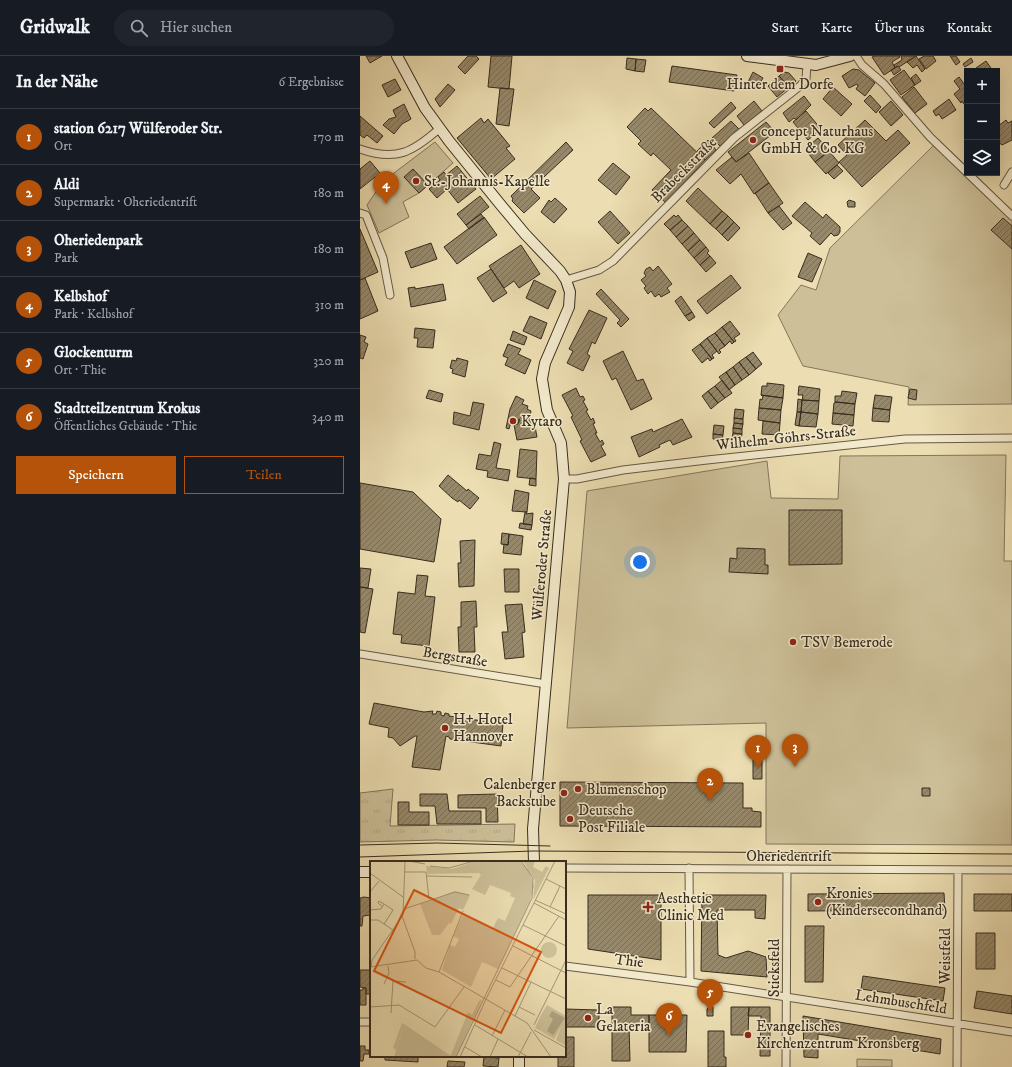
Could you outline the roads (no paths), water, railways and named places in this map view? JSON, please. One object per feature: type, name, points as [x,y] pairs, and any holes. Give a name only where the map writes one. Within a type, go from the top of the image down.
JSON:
[{"type":"main road","points":[[397,56],[425,108],[440,128],[500,204],[525,234],[560,271],[566,280]]},
{"type":"main road","points":[[747,56],[807,65],[816,65],[850,56]]},
{"type":"main road","name":"Wülferoder Straße","points":[[534,861],[533,829],[564,479],[561,443],[547,410],[542,379],[545,363],[569,307],[570,292],[566,280]]},
{"type":"main road","points":[[518,1067],[519,1057]]},
{"type":"street","points":[[856,56],[862,65],[884,84],[930,137],[1012,216]]},
{"type":"street","name":"Brabeckstraße","points":[[566,280],[599,270],[613,261],[734,138],[800,86],[806,79],[807,65]]},
{"type":"street","points":[[360,149],[371,153],[399,155],[424,142],[440,128]]},
{"type":"street","points":[[1004,185],[1012,172]]},
{"type":"street","points":[[360,212],[366,215],[383,258],[390,295]]},
{"type":"street","name":"Wilhelm-Göhrs-Straße","points":[[564,479],[577,479],[623,470],[905,438],[1012,438]]},
{"type":"street","name":"Bergstraße","points":[[360,654],[546,684]]},
{"type":"street","name":"Oheriedentrift","points":[[566,868],[1012,870]]},
{"type":"street","points":[[689,868],[690,982]]},
{"type":"street","name":"Sticksfeld","points":[[786,1067],[787,869]]},
{"type":"street","name":"Weistfeld","points":[[957,1067],[958,870]]},
{"type":"street","name":"Thie","points":[[566,966],[690,982],[787,997]]},
{"type":"street","name":"Lehmbuschfeld","points":[[787,997],[1012,1032]]},
{"type":"tram line","points":[[360,845],[437,843],[550,846]]},
{"type":"tram line","points":[[360,857],[533,851],[1012,854]]},
{"type":"place","name":"Hinter dem Dorfe","points":[[780,69]]},
{"type":"place","name":"concept Naturhaus GmbH & Co. KG","points":[[753,140]]},
{"type":"place","name":"St.-Johannis-Kapelle","points":[[416,181]]},
{"type":"place","name":"Kelbshof","points":[[386,204]]},
{"type":"place","name":"Kytaro","points":[[513,421]]},
{"type":"place","name":"TSV Bemerode","points":[[793,642]]},
{"type":"place","name":"H+ Hotel Hannover","points":[[445,728]]},
{"type":"place","name":"Oheriedenpark","points":[[795,767]]},
{"type":"place","name":"station 6217 Wülferoder Str.","points":[[758,768]]},
{"type":"place","name":"Blumenschop","points":[[578,789]]},
{"type":"place","name":"Calenberger Backstube","points":[[564,793]]},
{"type":"place","name":"Aldi","points":[[710,801]]},
{"type":"place","name":"Deutsche Post Filiale","points":[[570,819]]},
{"type":"place","name":"Kronies (Kindersecondhand)","points":[[818,902]]},
{"type":"place","name":"Aesthetic Clinic Med","points":[[648,907]]},
{"type":"place","name":"Glockenturm","points":[[710,1012]]},
{"type":"place","name":"La Gelateria","points":[[588,1018]]},
{"type":"place","name":"Evangelisches Kirchenzentrum Kronsberg","points":[[748,1035]]},
{"type":"place","name":"Stadtteilzentrum Krokus","points":[[669,1036]]}]
